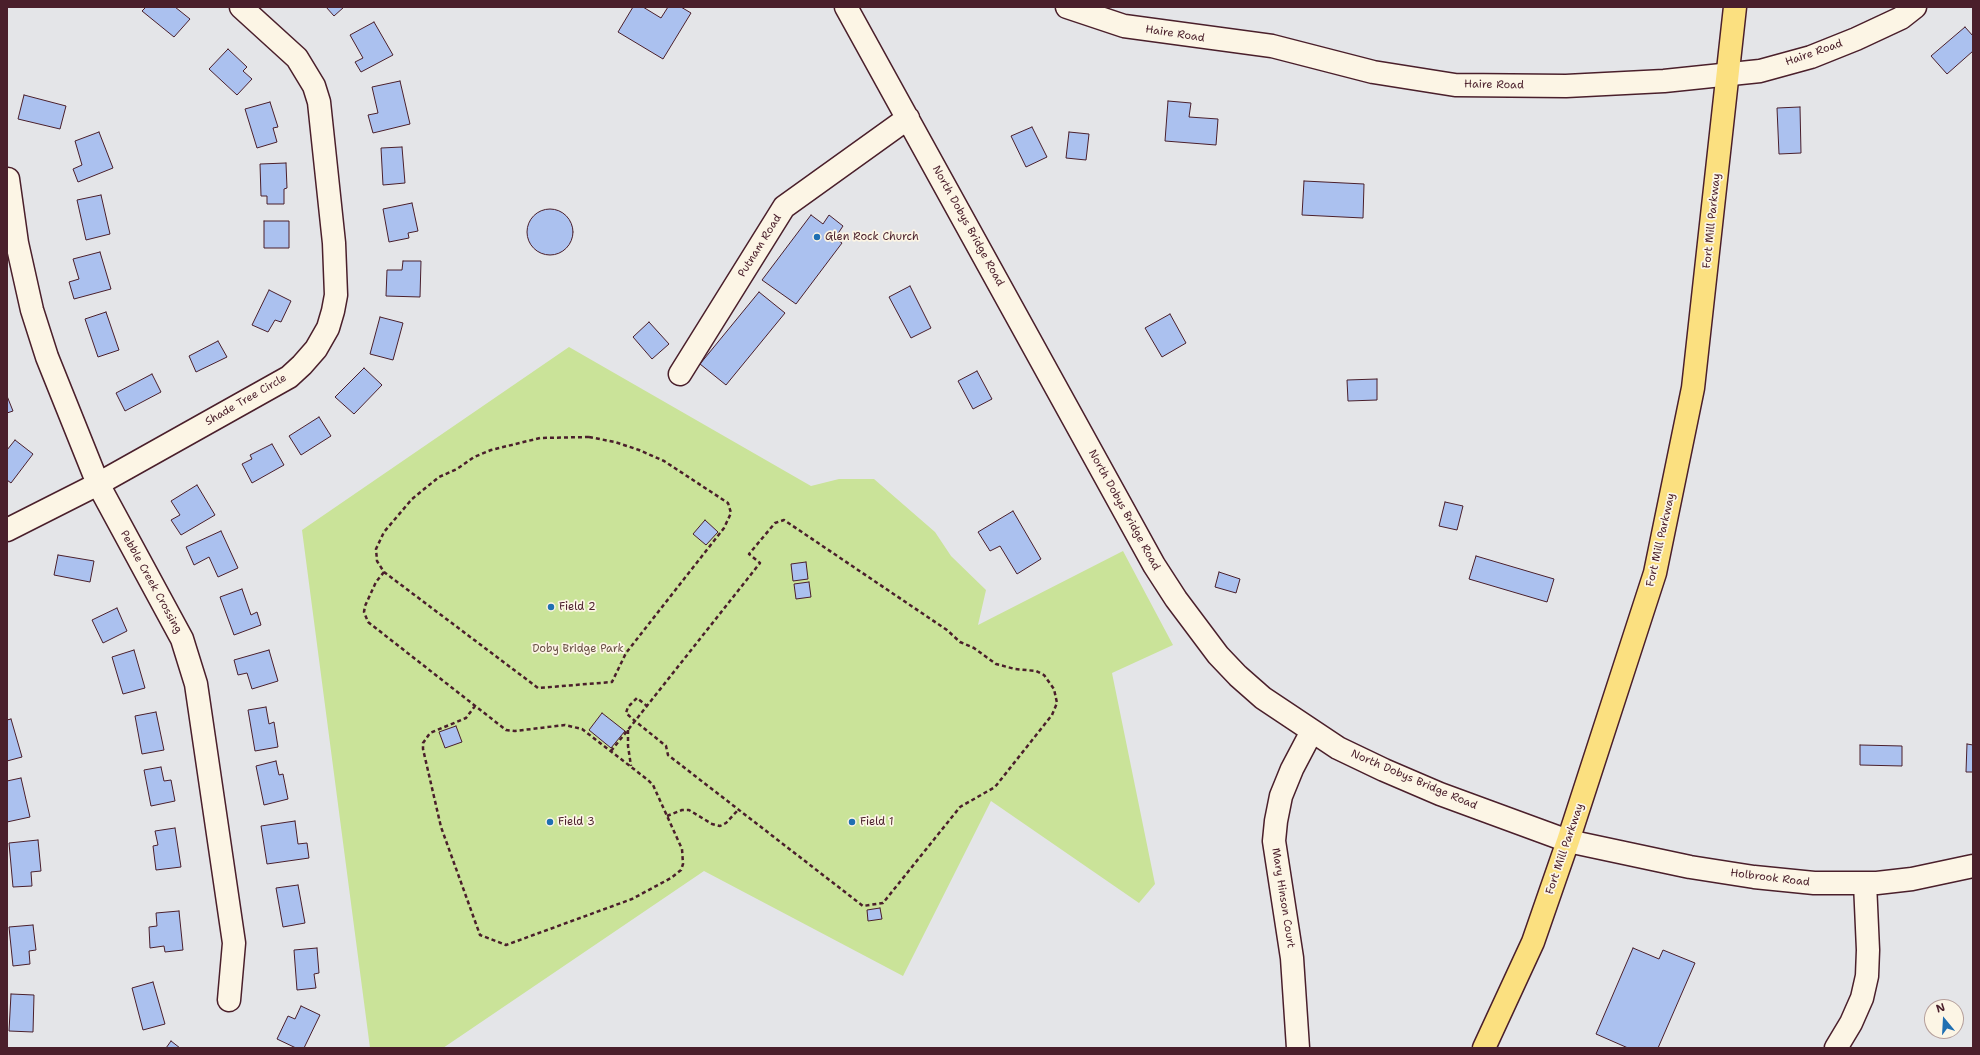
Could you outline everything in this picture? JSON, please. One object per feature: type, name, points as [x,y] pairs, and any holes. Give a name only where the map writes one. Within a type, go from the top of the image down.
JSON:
[{"type":"main road","name":"Fort Mill Parkway","points":[[1484,1048],[1532,942],[1568,841],[1655,573],[1693,388],[1735,7]]},
{"type":"street","name":"Shade Tree Circle","points":[[7,530],[98,484],[289,377],[316,349],[328,328],[336,295],[334,243],[321,118],[314,86],[297,58],[241,7]]},
{"type":"street","name":"North Dobys Bridge Road","points":[[846,7],[1137,535],[1176,599],[1209,644],[1238,676],[1263,698],[1338,748],[1426,788],[1568,841]]},
{"type":"street","name":"Haire Road","points":[[1067,7],[1124,26],[1272,46],[1373,72],[1455,85],[1566,86],[1664,81],[1760,71],[1811,57],[1901,18],[1915,7]]},
{"type":"street","name":"Putnam Road","points":[[680,374],[784,207],[908,118]]},
{"type":"street","name":"Pebble Creek Crossing","points":[[8,179],[17,243],[32,310],[47,357],[98,484],[182,639],[196,684],[234,943],[229,1000]]},
{"type":"street","name":"Mary Hinson Court","points":[[1298,1048],[1290,944],[1274,841],[1281,796],[1292,769],[1312,731]]},
{"type":"street","name":"Holbrook Road","points":[[1568,841],[1690,867],[1754,877],[1814,883],[1866,883],[1912,879],[1973,866]]},
{"type":"street","points":[[1836,1048],[1851,1023],[1862,998],[1867,976],[1868,950],[1866,883]]},
{"type":"path","points":[[559,437],[590,437],[615,442],[639,450],[664,461],[723,500],[730,507],[731,513],[724,528],[626,653],[612,682],[538,688],[384,572],[377,561],[376,555],[378,542],[412,499],[439,477],[457,469],[474,457],[491,450],[522,441],[559,437]]},
{"type":"path","points":[[611,752],[635,721],[648,706],[760,563],[749,554],[775,523],[784,520],[941,626],[960,642],[974,648],[996,664],[1004,667],[1036,671],[1044,675],[1057,696],[1055,709],[995,787],[960,807],[883,903],[863,906],[668,755],[666,746],[635,721],[626,713],[628,707],[638,698],[648,706]]},
{"type":"path","points":[[384,572],[376,582],[365,606],[364,612],[368,622],[475,706],[510,731],[570,726],[582,729],[632,767],[653,785],[682,849],[683,864],[678,874],[632,899],[506,945],[480,935],[441,827],[423,749],[423,743],[430,733],[466,718],[475,706]]},
{"type":"path","points":[[628,730],[628,746],[632,767]]},
{"type":"path","points":[[667,816],[682,810],[689,810],[712,824],[720,826],[726,823],[738,810]]},
{"type":"green space","name":"Doby Bridge Park","points":[[569,347],[811,486],[839,479],[874,479],[935,532],[951,556],[986,590],[978,625],[1123,551],[1173,645],[1112,673],[1155,884],[1139,903],[991,801],[903,976],[704,871],[443,1048],[370,1048],[302,530]]},
{"type":"building","points":[[146,7],[175,7],[190,19],[174,37],[142,11]]},
{"type":"building","points":[[326,7],[344,7],[334,16]]},
{"type":"building","points":[[633,7],[643,7],[661,18],[668,7],[681,7],[691,13],[663,59],[618,32]]},
{"type":"building","points":[[374,22],[393,55],[361,72],[355,62],[363,58],[350,35]]},
{"type":"building","points":[[1965,27],[1973,36],[1973,51],[1947,74],[1931,56]]},
{"type":"building","points":[[228,49],[247,67],[243,71],[252,79],[237,95],[209,69]]},
{"type":"building","points":[[400,81],[410,124],[373,133],[368,115],[378,113],[372,87]]},
{"type":"building","points":[[24,95],[66,106],[60,129],[18,119]]},
{"type":"building","points":[[1168,101],[1191,103],[1189,117],[1218,119],[1216,145],[1165,141]]},
{"type":"building","points":[[270,102],[278,127],[273,128],[277,142],[257,148],[245,109]]},
{"type":"building","points":[[1800,107],[1801,153],[1779,154],[1777,108]]},
{"type":"building","points":[[1032,127],[1047,157],[1026,167],[1011,136]]},
{"type":"building","points":[[99,132],[113,168],[78,182],[73,169],[82,165],[75,141]]},
{"type":"building","points":[[1069,132],[1089,134],[1086,160],[1066,158]]},
{"type":"building","points":[[402,147],[405,183],[383,185],[381,148]]},
{"type":"building","points":[[286,163],[287,188],[284,189],[284,204],[267,204],[267,196],[261,196],[260,164]]},
{"type":"building","points":[[1304,181],[1364,184],[1363,218],[1302,215]]},
{"type":"building","points":[[101,195],[110,234],[86,240],[77,200]]},
{"type":"building","points":[[412,203],[418,231],[408,233],[409,238],[389,242],[383,209]]},
{"type":"building","points":[[550,209],[563,213],[569,219],[573,232],[569,245],[563,251],[550,255],[537,251],[531,245],[527,232],[531,219],[537,213]]},
{"type":"building","points":[[811,215],[823,224],[829,215],[843,226],[835,238],[842,243],[796,304],[762,280]]},
{"type":"building","points":[[264,221],[289,221],[289,248],[264,248]]},
{"type":"building","points":[[100,252],[111,289],[74,299],[69,282],[79,279],[73,259]]},
{"type":"building","points":[[403,261],[421,261],[420,297],[386,296],[387,270],[402,270]]},
{"type":"building","points":[[910,286],[931,328],[911,338],[889,297]]},
{"type":"building","points":[[269,290],[291,301],[281,322],[275,320],[268,332],[252,325]]},
{"type":"building","points":[[759,292],[785,313],[726,385],[700,364]]},
{"type":"building","points":[[106,312],[119,350],[98,357],[85,319]]},
{"type":"building","points":[[1170,314],[1186,343],[1162,357],[1145,328]]},
{"type":"building","points":[[380,317],[403,323],[393,360],[370,354]]},
{"type":"building","points":[[649,322],[669,344],[652,359],[633,337]]},
{"type":"building","points":[[218,341],[227,357],[196,372],[189,356]]},
{"type":"building","points":[[364,368],[382,385],[354,414],[335,397]]},
{"type":"building","points":[[977,371],[992,399],[973,409],[958,381]]},
{"type":"building","points":[[152,374],[161,392],[125,411],[116,393]]},
{"type":"building","points":[[1377,379],[1377,400],[1348,401],[1347,380]]},
{"type":"building","points":[[7,396],[13,411],[7,413]]},
{"type":"building","points":[[319,417],[331,436],[301,455],[289,436]]},
{"type":"building","points":[[15,440],[33,454],[11,483],[7,480],[7,450]]},
{"type":"building","points":[[272,444],[284,465],[252,483],[242,464],[252,459],[250,455]]},
{"type":"building","points":[[197,485],[215,515],[181,535],[171,520],[180,515],[171,501]]},
{"type":"building","points":[[1445,502],[1463,506],[1457,530],[1439,526]]},
{"type":"building","points":[[1013,511],[1041,559],[1017,574],[1000,546],[990,551],[978,532]]},
{"type":"building","points":[[705,520],[718,532],[706,545],[693,534]]},
{"type":"building","points":[[221,531],[238,568],[218,577],[209,557],[194,565],[186,547]]},
{"type":"building","points":[[58,555],[94,561],[90,582],[54,575]]},
{"type":"building","points":[[1476,556],[1554,579],[1547,602],[1469,579]]},
{"type":"building","points":[[806,562],[808,579],[793,581],[791,564]]},
{"type":"building","points":[[1219,572],[1240,579],[1236,593],[1215,587]]},
{"type":"building","points":[[809,582],[811,597],[796,599],[794,584]]},
{"type":"building","points":[[242,589],[251,615],[257,612],[261,625],[234,635],[220,597]]},
{"type":"building","points":[[117,608],[127,631],[103,643],[92,620]]},
{"type":"building","points":[[134,650],[145,688],[123,694],[112,657]]},
{"type":"building","points":[[269,650],[278,681],[252,689],[247,673],[238,675],[234,660]]},
{"type":"building","points":[[266,707],[269,724],[274,722],[278,747],[255,751],[248,710]]},
{"type":"building","points":[[156,712],[164,750],[142,754],[135,716]]},
{"type":"building","points":[[602,713],[625,731],[611,748],[589,730]]},
{"type":"building","points":[[11,719],[22,757],[7,761],[7,720]]},
{"type":"building","points":[[456,726],[462,742],[445,748],[439,732]]},
{"type":"building","points":[[1967,744],[1973,745],[1973,772],[1966,772]]},
{"type":"building","points":[[1860,745],[1902,746],[1902,766],[1860,765]]},
{"type":"building","points":[[276,761],[279,775],[283,774],[288,799],[264,805],[256,766]]},
{"type":"building","points":[[161,767],[164,781],[171,780],[175,801],[151,806],[144,770]]},
{"type":"building","points":[[21,778],[30,817],[7,822],[7,781]]},
{"type":"building","points":[[295,821],[298,844],[307,843],[309,858],[267,864],[261,826]]},
{"type":"building","points":[[175,828],[181,867],[156,870],[153,846],[158,845],[155,831]]},
{"type":"building","points":[[38,840],[41,871],[31,872],[32,886],[13,887],[9,843]]},
{"type":"building","points":[[298,885],[305,923],[283,927],[276,888]]},
{"type":"building","points":[[880,908],[882,919],[868,921],[867,910]]},
{"type":"building","points":[[179,911],[183,950],[165,952],[164,946],[150,948],[149,927],[157,926],[156,913]]},
{"type":"building","points":[[33,925],[36,950],[29,951],[30,964],[13,966],[9,927]]},
{"type":"building","points":[[317,948],[319,973],[314,974],[316,988],[297,990],[294,950]]},
{"type":"building","points":[[1633,948],[1659,959],[1663,950],[1695,963],[1658,1048],[1628,1048],[1596,1034]]},
{"type":"building","points":[[153,982],[165,1024],[143,1030],[132,988]]},
{"type":"building","points":[[11,994],[34,995],[33,1032],[9,1031]]},
{"type":"building","points":[[301,1006],[320,1015],[304,1048],[296,1048],[277,1039],[288,1016],[295,1019]]},
{"type":"building","points":[[171,1041],[180,1048],[166,1048]]},
{"type":"place","name":"Glen Rock Church","points":[[817,237]]},
{"type":"place","name":"Field 2","points":[[551,607]]},
{"type":"place","name":"Field 3","points":[[550,822]]},
{"type":"place","name":"Field 1","points":[[852,822]]}]
